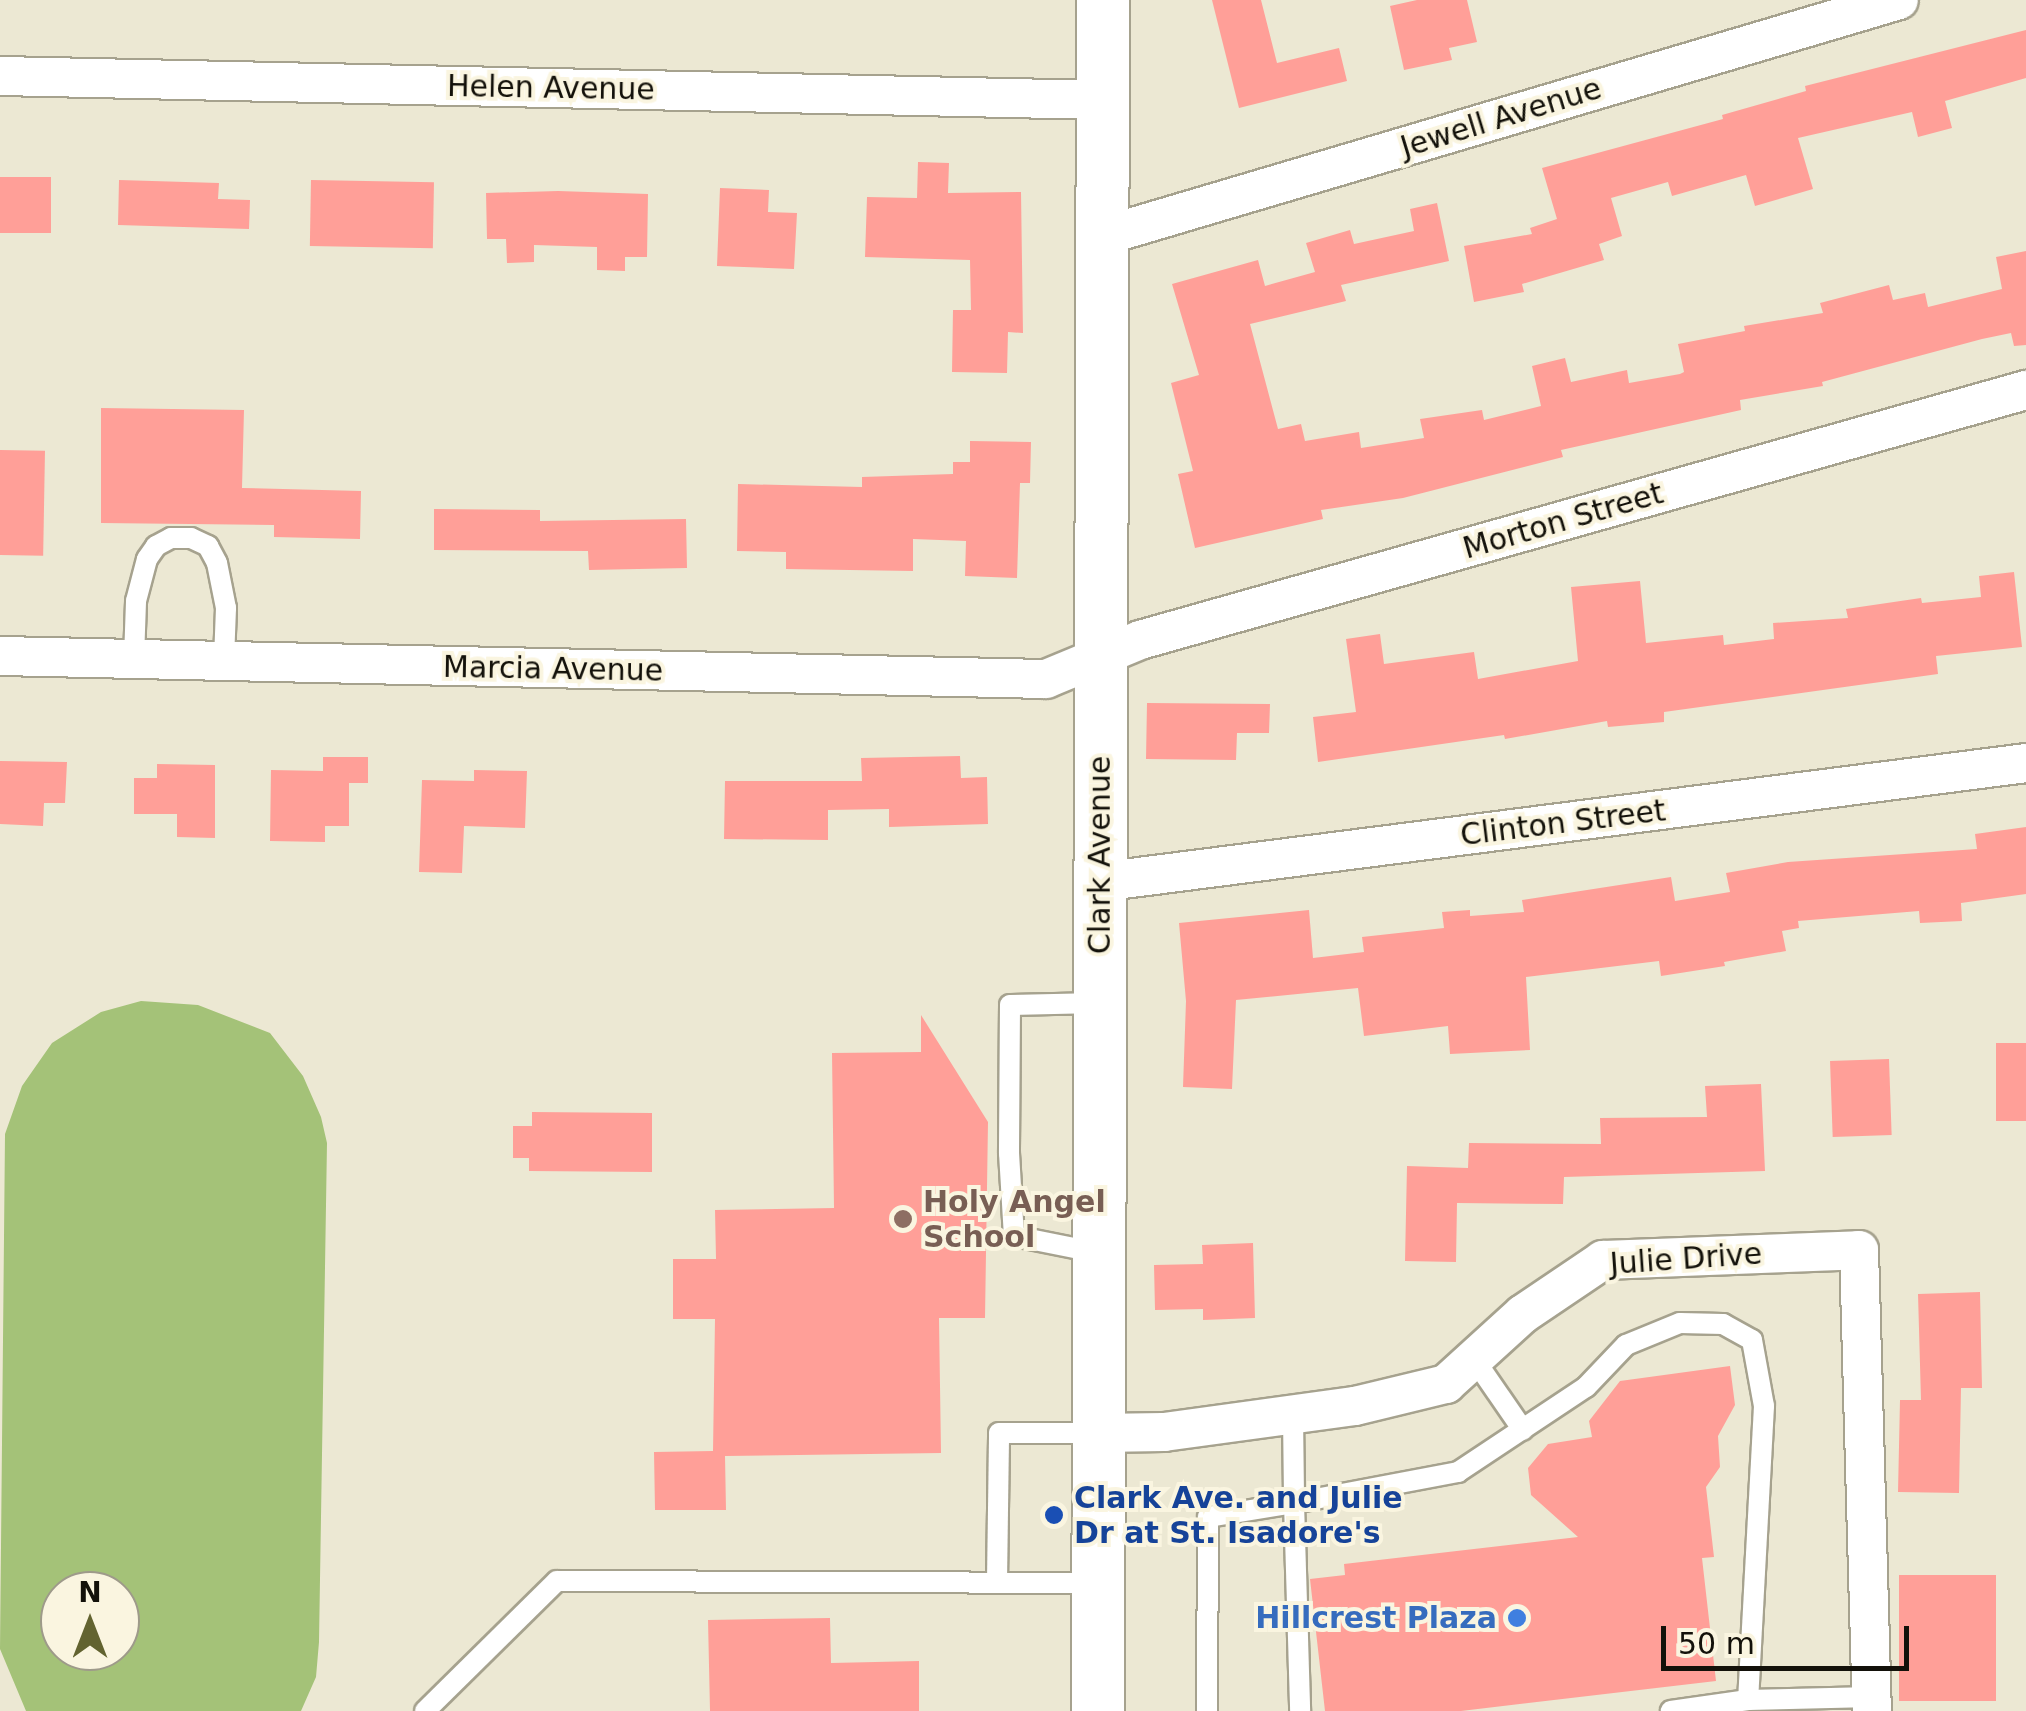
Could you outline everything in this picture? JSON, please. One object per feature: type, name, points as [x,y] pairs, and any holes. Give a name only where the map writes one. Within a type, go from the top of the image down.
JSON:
[{"type":"street","name":"Clark Avenue","points":[[1098,1711],[1103,0]]},
{"type":"street","name":"Jewell Avenue","points":[[1102,236],[1899,0]]},
{"type":"street","name":"Helen Avenue","points":[[0,76],[1102,100]]},
{"type":"street","name":"Morton Street","points":[[1101,656],[1140,640],[2026,390]]},
{"type":"street","name":"Marcia Avenue","points":[[0,656],[1031,680],[1063,675],[1101,656]]},
{"type":"street","name":"Clinton Street","points":[[1100,882],[2026,763]]},
{"type":"street","name":"Julie Drive","points":[[1099,1433],[1164,1432],[1294,1415],[1355,1406],[1446,1384],[1523,1314],[1602,1260],[1859,1250],[1872,1704]]},
{"type":"lane","points":[[134,659],[136,601],[146,559],[156,546],[172,538],[191,538],[208,546],[218,563],[226,608],[224,662]]},
{"type":"lane","points":[[1099,1253],[1014,1236],[1009,1116],[1010,1005],[1100,1003]]},
{"type":"lane","points":[[1207,1711],[1208,1517],[1458,1472],[1586,1387],[1626,1345],[1680,1323],[1723,1324],[1752,1340],[1764,1406],[1748,1700]]},
{"type":"lane","points":[[1474,1359],[1524,1430]]},
{"type":"lane","points":[[1294,1415],[1300,1711]]},
{"type":"lane","points":[[997,1581],[999,1433],[1099,1433]]},
{"type":"lane","points":[[425,1711],[557,1581],[1098,1583]]},
{"type":"lane","points":[[1671,1711],[1748,1700],[1872,1704]]},
{"type":"green space","points":[[141,1001],[198,1005],[270,1033],[303,1076],[321,1117],[327,1143],[319,1642],[316,1677],[301,1711],[26,1711],[0,1649],[5,1134],[22,1086],[52,1043],[101,1012]]},
{"type":"building","points":[[1212,0],[1261,0],[1277,63],[1339,48],[1347,81],[1239,108]]},
{"type":"building","points":[[1417,0],[1467,0],[1477,42],[1449,48],[1452,60],[1404,70],[1390,6]]},
{"type":"building","points":[[2026,30],[2026,78],[1945,101],[1952,128],[1918,137],[1912,112],[1798,138],[1813,189],[1755,206],[1746,175],[1672,196],[1668,182],[1611,198],[1622,236],[1599,244],[1604,260],[1522,284],[1524,292],[1474,302],[1464,246],[1532,234],[1530,228],[1557,219],[1542,168],[1723,119],[1722,115],[1806,91],[1805,86]]},
{"type":"building","points":[[918,162],[949,163],[948,193],[1021,192],[1023,333],[1008,332],[1007,373],[952,372],[953,310],[971,310],[970,260],[865,257],[867,197],[917,198]]},
{"type":"building","points":[[0,177],[51,177],[51,233],[0,233]]},
{"type":"building","points":[[119,180],[219,183],[218,199],[250,200],[249,229],[118,225]]},
{"type":"building","points":[[311,180],[434,182],[433,248],[310,246]]},
{"type":"building","points":[[720,188],[769,190],[768,212],[797,213],[794,269],[717,266]]},
{"type":"building","points":[[486,193],[648,194],[647,257],[625,257],[625,271],[597,270],[597,247],[534,245],[534,262],[507,263],[506,239],[487,239]]},
{"type":"building","points":[[1437,203],[1449,261],[1341,285],[1346,301],[1250,324],[1278,429],[1301,424],[1305,441],[1359,432],[1361,448],[1424,438],[1420,419],[1482,410],[1484,420],[1541,406],[1532,366],[1565,358],[1571,382],[1627,370],[1629,383],[1680,374],[1684,372],[1678,344],[1745,331],[1744,326],[1823,313],[1820,303],[1889,285],[1893,300],[1925,293],[1928,307],[2002,289],[1996,257],[2026,251],[2026,345],[2014,346],[2011,333],[1982,339],[1822,382],[1823,386],[1740,400],[1741,410],[1561,450],[1563,457],[1403,498],[1321,510],[1323,519],[1195,548],[1178,474],[1193,471],[1171,383],[1199,375],[1172,284],[1258,260],[1265,286],[1315,272],[1306,243],[1350,230],[1354,244],[1414,231],[1410,209]]},
{"type":"building","points":[[101,408],[244,410],[242,488],[361,491],[360,539],[274,537],[274,525],[101,523]]},
{"type":"building","points":[[970,441],[1031,442],[1030,483],[1020,483],[1017,578],[965,576],[966,541],[913,539],[913,571],[786,569],[786,552],[737,551],[738,484],[862,487],[862,477],[953,474],[953,462],[970,462]]},
{"type":"building","points":[[0,450],[45,451],[43,556],[0,555]]},
{"type":"building","points":[[434,509],[540,510],[540,521],[686,519],[687,568],[589,570],[588,551],[434,550]]},
{"type":"building","points":[[2014,572],[2022,647],[1936,656],[1938,674],[1664,712],[1664,722],[1608,727],[1607,721],[1505,739],[1504,735],[1318,762],[1313,717],[1356,712],[1346,639],[1380,634],[1384,664],[1474,652],[1478,679],[1578,661],[1571,587],[1640,581],[1646,643],[1723,635],[1724,645],[1774,639],[1773,623],[1848,618],[1846,609],[1921,598],[1922,603],[1981,597],[1979,576]]},
{"type":"building","points":[[1147,703],[1270,704],[1269,733],[1237,733],[1236,760],[1146,759]]},
{"type":"building","points":[[960,756],[961,778],[987,777],[988,824],[889,827],[889,809],[828,810],[828,840],[724,839],[725,781],[862,781],[861,758]]},
{"type":"building","points":[[323,757],[368,757],[368,783],[349,783],[349,826],[325,826],[325,842],[270,841],[271,770],[323,771]]},
{"type":"building","points":[[0,761],[67,762],[65,803],[44,803],[43,826],[0,824]]},
{"type":"building","points":[[157,764],[215,765],[215,838],[177,837],[177,814],[134,814],[134,778],[157,778]]},
{"type":"building","points":[[474,770],[527,771],[525,828],[464,826],[462,873],[419,872],[422,780],[474,781]]},
{"type":"building","points":[[2026,827],[2026,894],[1961,903],[1962,921],[1920,923],[1919,911],[1798,921],[1799,928],[1782,931],[1786,951],[1724,962],[1725,966],[1661,976],[1659,961],[1526,977],[1530,1050],[1450,1054],[1448,1026],[1364,1036],[1358,988],[1236,1000],[1232,1089],[1183,1087],[1186,1001],[1179,923],[1309,910],[1313,958],[1364,952],[1362,937],[1444,928],[1442,912],[1470,910],[1470,916],[1524,912],[1522,900],[1671,877],[1675,901],[1730,892],[1726,873],[1788,862],[1977,849],[1975,834]]},
{"type":"building","points":[[921,1015],[988,1122],[985,1318],[939,1318],[941,1453],[725,1456],[726,1510],[655,1510],[654,1452],[713,1451],[715,1319],[673,1319],[673,1259],[716,1259],[715,1210],[834,1208],[832,1053],[921,1052]]},
{"type":"building","points":[[1996,1043],[2026,1043],[2026,1121],[1996,1121]]},
{"type":"building","points":[[1889,1059],[1892,1135],[1833,1137],[1830,1061]]},
{"type":"building","points":[[1761,1084],[1765,1171],[1564,1177],[1563,1204],[1457,1203],[1456,1262],[1405,1261],[1407,1166],[1468,1168],[1469,1143],[1601,1144],[1600,1118],[1707,1117],[1705,1086]]},
{"type":"building","points":[[532,1112],[652,1113],[652,1172],[529,1171],[529,1158],[513,1158],[513,1126],[532,1126]]},
{"type":"building","points":[[1253,1243],[1255,1318],[1203,1320],[1203,1309],[1155,1310],[1154,1265],[1203,1264],[1202,1245]]},
{"type":"building","points":[[1980,1292],[1982,1388],[1961,1388],[1959,1493],[1898,1492],[1900,1400],[1921,1400],[1918,1294]]},
{"type":"building","points":[[1730,1366],[1735,1405],[1718,1436],[1720,1467],[1706,1487],[1714,1557],[1702,1558],[1716,1681],[1461,1711],[1325,1711],[1310,1579],[1345,1575],[1344,1564],[1578,1537],[1531,1495],[1528,1468],[1548,1444],[1592,1437],[1589,1421],[1620,1381]]},
{"type":"building","points":[[1899,1575],[1996,1575],[1996,1701],[1899,1701]]},
{"type":"building","points":[[830,1618],[831,1663],[919,1661],[919,1711],[710,1711],[708,1620]]},
{"type":"place","name":"Holy Angel School","points":[[903,1219]]},
{"type":"place","name":"Clark Ave. and Julie Dr at St. Isadore's","points":[[1054,1515]]},
{"type":"place","name":"Hillcrest Plaza","points":[[1517,1618]]}]
